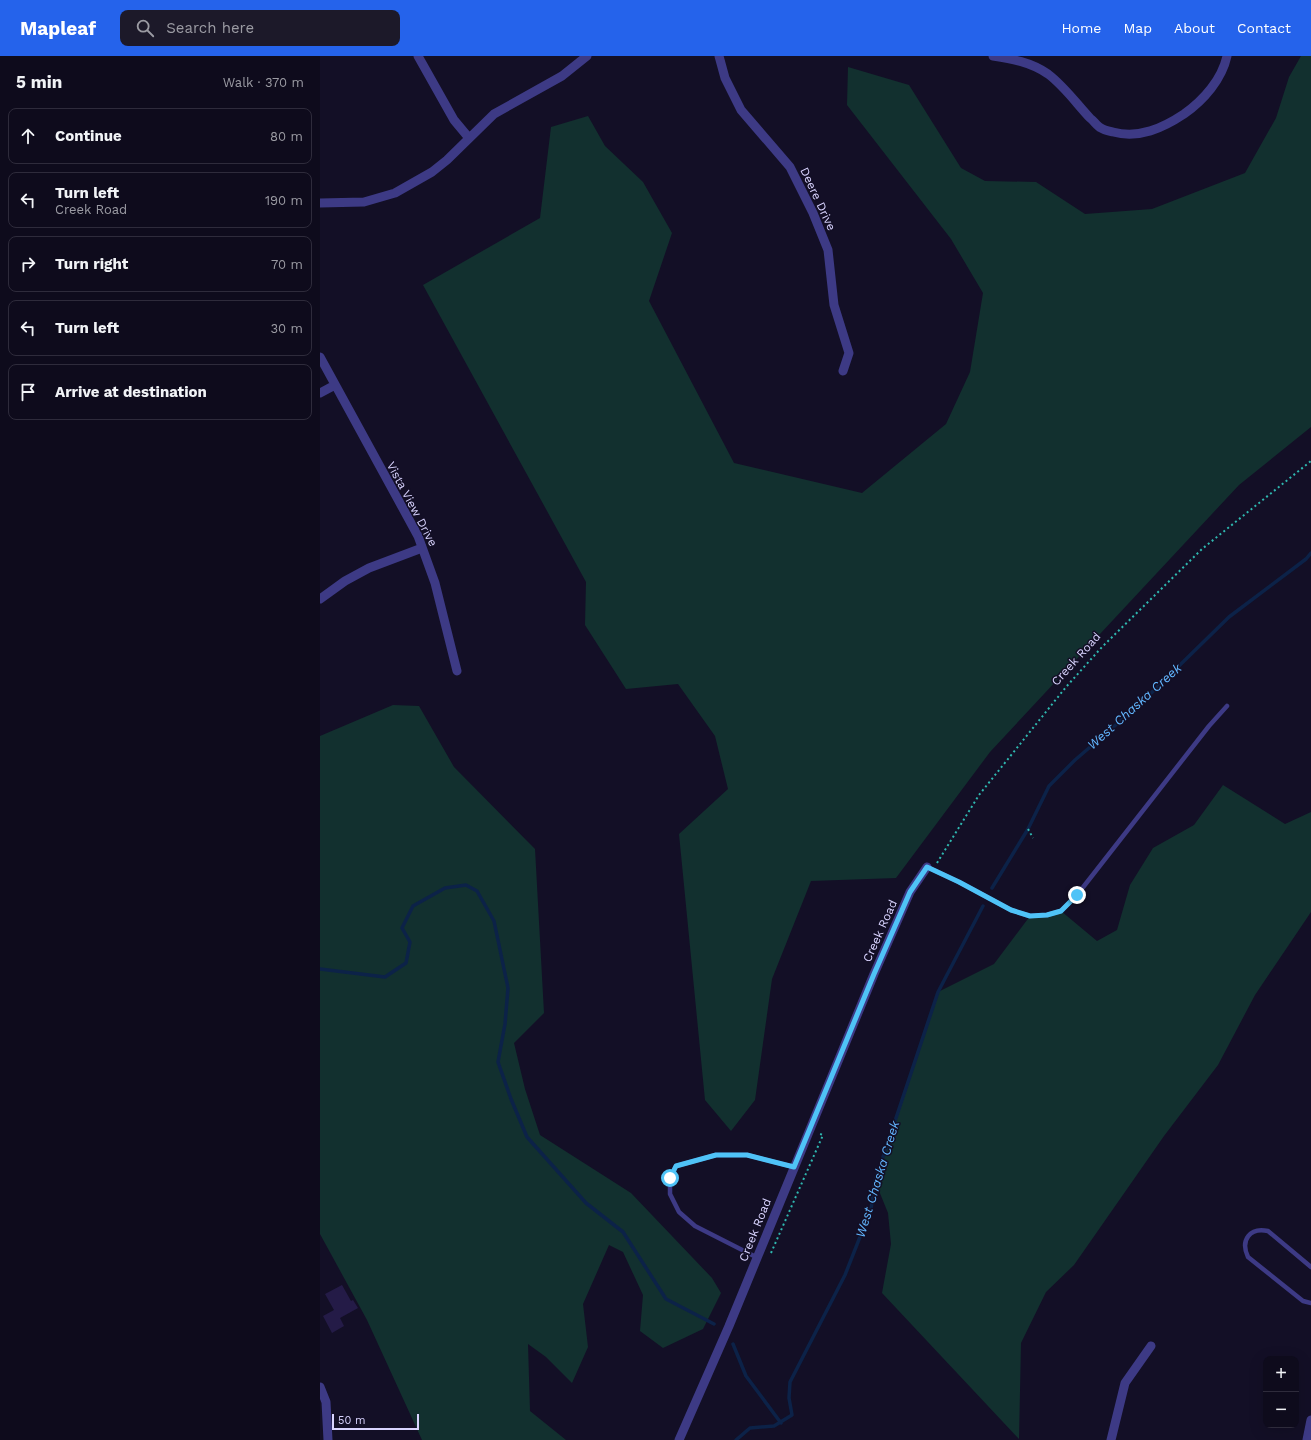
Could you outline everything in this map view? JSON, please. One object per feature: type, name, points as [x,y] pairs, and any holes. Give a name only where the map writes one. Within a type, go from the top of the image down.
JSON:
[{"type":"street","points":[[418,56],[454,120],[469,138]]},
{"type":"street","points":[[320,203],[364,202],[395,193],[432,172],[448,160],[483,123],[498,111],[562,76],[587,56]]},
{"type":"street","name":"Deere Drive","points":[[719,56],[725,78],[740,110],[790,167],[813,213],[828,250],[834,305],[849,353],[843,371]]},
{"type":"street","points":[[993,56],[1022,61],[1047,73],[1063,87],[1083,111],[1102,129],[1120,134],[1146,133],[1170,123],[1192,108],[1213,86],[1225,67],[1227,56]]},
{"type":"street","name":"Vista View Drive","points":[[320,357],[418,536],[435,583],[457,671]]},
{"type":"street","points":[[320,393],[335,385]]},
{"type":"street","points":[[320,599],[369,568],[422,548]]},
{"type":"street","name":"Creek Road","points":[[679,1440],[729,1326],[756,1257],[874,974],[910,892],[927,867]]},
{"type":"street","points":[[1111,1440],[1125,1383],[1151,1346]]},
{"type":"street","points":[[320,1387],[326,1402],[328,1440]]},
{"type":"street","points":[[1307,1440],[1311,1420]]},
{"type":"lane","points":[[927,867],[959,882],[1011,910],[1030,916],[1047,915],[1061,911],[1077,895],[1209,726],[1227,706]]},
{"type":"lane","points":[[756,1257],[695,1226],[679,1212],[670,1194],[670,1178],[676,1166],[716,1155],[747,1155],[794,1167]]},
{"type":"lane","points":[[1311,1267],[1268,1231],[1255,1230],[1248,1235],[1245,1242],[1245,1250],[1248,1257],[1303,1301],[1311,1303]]},
{"type":"path","name":"Creek Road","points":[[927,867],[936,866],[978,795],[1066,687],[1102,647],[1202,549],[1311,461]]},
{"type":"path","points":[[1028,829],[1033,838]]},
{"type":"green space","points":[[1301,56],[1311,56],[1311,427],[1239,485],[990,752],[896,878],[811,881],[772,979],[755,1100],[731,1131],[705,1100],[679,834],[728,789],[715,736],[678,684],[626,689],[585,625],[586,582],[423,285],[540,218],[551,127],[588,116],[605,146],[643,182],[672,233],[649,301],[734,463],[862,493],[946,424],[970,372],[983,293],[951,239],[847,105],[848,67],[909,85],[961,168],[985,181],[1036,182],[1085,214],[1152,209],[1245,173],[1276,118],[1289,77]]},
{"type":"green space","points":[[393,705],[419,706],[454,767],[535,849],[544,1013],[514,1043],[525,1089],[540,1135],[631,1193],[712,1278],[721,1293],[703,1329],[663,1348],[640,1331],[643,1295],[623,1252],[609,1245],[583,1304],[588,1347],[572,1383],[546,1357],[528,1344],[530,1411],[566,1440],[422,1440],[367,1320],[320,1234],[320,736]]},
{"type":"green space","points":[[1223,785],[1285,824],[1311,812],[1311,912],[1255,995],[1218,1065],[1164,1136],[1074,1265],[1046,1292],[1021,1343],[1019,1439],[882,1293],[891,1244],[888,1213],[875,1181],[938,992],[994,964],[1030,916],[1061,911],[1097,941],[1117,930],[1130,885],[1153,848],[1194,825]]},
{"type":"building","points":[[342,1285],[351,1301],[353,1300],[358,1308],[340,1318],[344,1326],[332,1333],[323,1316],[334,1310],[325,1294]]},
{"type":"waterway","name":"West Chaska Creek","points":[[992,888],[1028,829],[1049,786],[1075,760],[1139,705],[1229,617],[1306,559],[1311,553]]},
{"type":"waterway","points":[[320,969],[385,977],[406,963],[410,942],[402,928],[413,906],[445,888],[466,885],[477,891],[494,921],[508,988],[505,1024],[498,1062],[511,1099],[527,1137],[586,1203],[623,1232],[666,1299],[714,1324]]},
{"type":"waterway","name":"West Chaska Creek","points":[[736,1440],[750,1428],[774,1426],[792,1415],[789,1398],[790,1382],[845,1275],[871,1209],[875,1181],[938,992],[983,906]]},
{"type":"waterway","points":[[733,1344],[746,1376],[781,1423]]},
{"type":"route","points":[[670,1178],[676,1166],[716,1155],[747,1155],[794,1167],[874,974],[910,892],[927,867],[959,882],[1011,910],[1030,916],[1047,915],[1061,911],[1077,895]]}]
